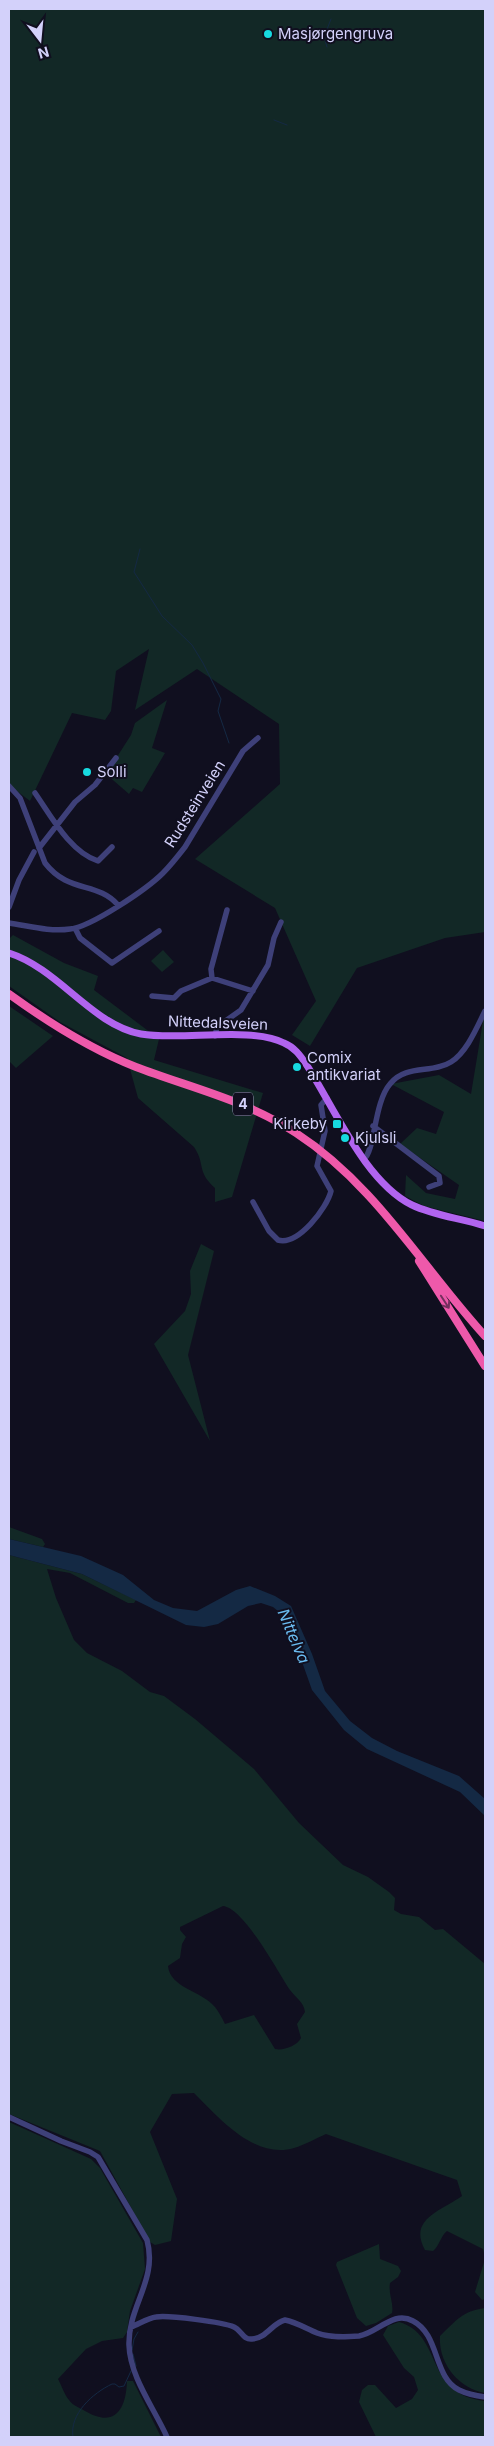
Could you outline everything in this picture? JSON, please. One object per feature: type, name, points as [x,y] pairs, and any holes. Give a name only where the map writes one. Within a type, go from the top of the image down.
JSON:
[{"type":"highway","name":"4","points":[[9,994],[53,1024],[101,1051],[141,1069],[244,1104],[300,1135],[324,1153],[365,1190],[485,1336]]},
{"type":"highway","name":"4","points":[[9,999],[64,1036],[111,1061],[242,1108],[292,1136],[321,1156],[357,1188],[419,1261],[435,1276]]},
{"type":"highway","name":"4","points":[[419,1261],[485,1366]]},
{"type":"main road","name":"Nittedalsveien","points":[[9,953],[37,965],[121,1028],[147,1034],[267,1037],[285,1043],[302,1059],[364,1159],[385,1187],[406,1202],[426,1211],[485,1226]]},
{"type":"street","name":"Rudsteinveien","points":[[9,923],[49,929],[75,928],[90,923],[154,880],[174,861],[243,751],[258,738]]},
{"type":"street","points":[[9,907],[19,880],[36,850],[58,826],[75,802],[95,785],[116,758]]},
{"type":"street","points":[[9,786],[20,798],[36,850],[45,863],[62,880],[105,894],[118,905]]},
{"type":"street","points":[[35,793],[73,844],[93,860],[98,861],[112,847]]},
{"type":"street","points":[[212,978],[211,970],[227,910]]},
{"type":"street","points":[[215,1036],[217,1027],[241,1010],[253,991],[271,957],[274,938],[281,922]]},
{"type":"street","points":[[75,928],[80,938],[112,963],[159,931]]},
{"type":"street","points":[[152,996],[174,998],[181,991],[212,978],[253,991]]},
{"type":"street","points":[[364,1159],[370,1153],[381,1098],[394,1079],[416,1069],[439,1066],[451,1062],[462,1051],[485,1011]]},
{"type":"street","points":[[253,1202],[270,1231],[278,1240],[286,1241],[298,1235],[312,1223],[331,1193],[330,1186],[318,1170],[324,1125],[321,1105],[327,1098]]},
{"type":"street","points":[[374,1126],[438,1176],[440,1183],[429,1187]]},
{"type":"street","points":[[9,2116],[61,2141],[93,2153],[102,2163],[142,2230],[149,2247],[150,2271],[131,2327],[129,2345],[133,2366],[167,2437]]},
{"type":"street","points":[[131,2327],[151,2318],[172,2317],[231,2326],[251,2339],[262,2337],[276,2324],[285,2320],[322,2335],[346,2336],[362,2335],[393,2320],[409,2319],[416,2322],[428,2336],[444,2372],[453,2385],[460,2391],[485,2397]]},
{"type":"green space","points":[[9,9],[485,9],[485,932],[445,938],[357,968],[310,1046],[292,1035],[316,1001],[275,908],[195,859],[280,784],[279,724],[197,669],[135,710],[149,649],[116,671],[111,711],[105,720],[72,713],[30,801],[9,785]]},
{"type":"green space","points":[[167,700],[152,748],[165,753],[142,792],[133,788],[129,794],[106,774],[131,735],[135,723]]},
{"type":"green space","points":[[13,935],[64,963],[98,976],[94,990],[159,1039],[154,1060],[263,1093],[232,1197],[215,1202],[215,1188],[205,1177],[198,1153],[194,1147],[138,1098],[127,1058],[60,1022],[9,986],[9,939]]},
{"type":"green space","points":[[163,950],[174,962],[162,972],[151,961]]},
{"type":"green space","points":[[9,1006],[53,1036],[16,1068],[9,1061]]},
{"type":"green space","points":[[485,1009],[485,1221],[424,1206],[405,1196],[406,1175],[426,1193],[455,1199],[459,1185],[400,1144],[417,1128],[436,1134],[444,1112],[391,1084],[439,1075],[471,1094]]},
{"type":"green space","points":[[201,1244],[214,1251],[188,1355],[210,1441],[154,1344],[185,1311],[191,1294],[190,1271]]},
{"type":"green space","points":[[9,1527],[42,1539],[45,1544],[43,1547],[9,1539]]},
{"type":"green space","points":[[9,1555],[82,1574],[136,1600],[134,1603],[128,1603],[70,1573],[47,1569],[56,1598],[74,1640],[87,1653],[122,1671],[150,1692],[164,1696],[195,1719],[254,1769],[299,1823],[343,1865],[368,1877],[389,1892],[395,1898],[394,1910],[401,1914],[419,1917],[435,1930],[443,1929],[485,1964],[485,2257],[483,2249],[447,2231],[433,2251],[425,2250],[421,2239],[421,2231],[429,2217],[462,2196],[457,2180],[326,2134],[294,2148],[280,2150],[265,2148],[226,2125],[194,2093],[172,2094],[150,2132],[177,2199],[171,2241],[155,2245],[150,2242],[100,2151],[9,2114]],"holes":[[[223,1906],[231,1909],[241,1917],[260,1942],[290,1990],[304,2008],[305,2012],[297,2024],[301,2038],[290,2047],[275,2049],[254,2015],[225,2024],[216,2009],[209,2002],[180,1984],[170,1973],[168,1966],[180,1958],[182,1944],[186,1937],[180,1930],[180,1927]]]},
{"type":"green space","points":[[9,2122],[91,2159],[100,2168],[143,2243],[145,2269],[130,2311],[127,2332],[123,2338],[102,2341],[86,2349],[58,2379],[72,2403],[95,2416],[104,2418],[111,2417],[121,2408],[127,2381],[133,2381],[161,2437],[9,2437]]},
{"type":"green space","points":[[379,2244],[380,2259],[398,2266],[401,2271],[398,2277],[390,2283],[392,2313],[376,2323],[366,2326],[357,2318],[336,2265],[337,2262]]},
{"type":"green space","points":[[485,2259],[485,2299],[482,2300],[475,2292]]},
{"type":"green space","points":[[485,2308],[485,2393],[467,2386],[452,2373],[443,2356],[440,2336],[465,2314]]},
{"type":"green space","points":[[399,2322],[413,2329],[423,2339],[442,2376],[452,2388],[465,2396],[485,2401],[485,2437],[376,2437],[359,2402],[362,2390],[368,2385],[375,2385],[396,2408],[412,2399],[418,2390],[414,2377],[404,2368],[383,2335],[388,2326]]},
{"type":"water","name":"Nittelva","points":[[9,1539],[81,1556],[123,1575],[154,1600],[173,1608],[197,1611],[236,1590],[250,1586],[275,1596],[291,1606],[312,1654],[325,1691],[350,1721],[372,1738],[397,1751],[459,1776],[485,1799],[485,1816],[460,1792],[367,1749],[344,1730],[312,1690],[290,1628],[283,1615],[273,1607],[261,1603],[248,1606],[218,1624],[204,1627],[186,1625],[82,1574],[9,1555]]},
{"type":"waterway","points":[[327,47],[324,37],[331,19]]},
{"type":"waterway","points":[[274,120],[287,125]]},
{"type":"waterway","points":[[140,549],[134,572],[162,616],[192,645],[203,663],[221,699],[218,711],[229,743]]},
{"type":"waterway","points":[[132,2350],[134,2339],[138,2332]]},
{"type":"waterway","points":[[133,2354],[136,2366]]},
{"type":"waterway","points":[[73,2437],[75,2420],[84,2405],[97,2393],[112,2384],[119,2387],[124,2386],[131,2371]]},
{"type":"place","name":"Masjørgengruva","points":[[268,34]]},
{"type":"place","name":"Solli","points":[[87,772]]},
{"type":"place","name":"Comix antikvariat","points":[[297,1067]]},
{"type":"place","name":"Kirkeby","points":[[337,1124]]},
{"type":"place","name":"Kjulsli","points":[[345,1138]]}]
